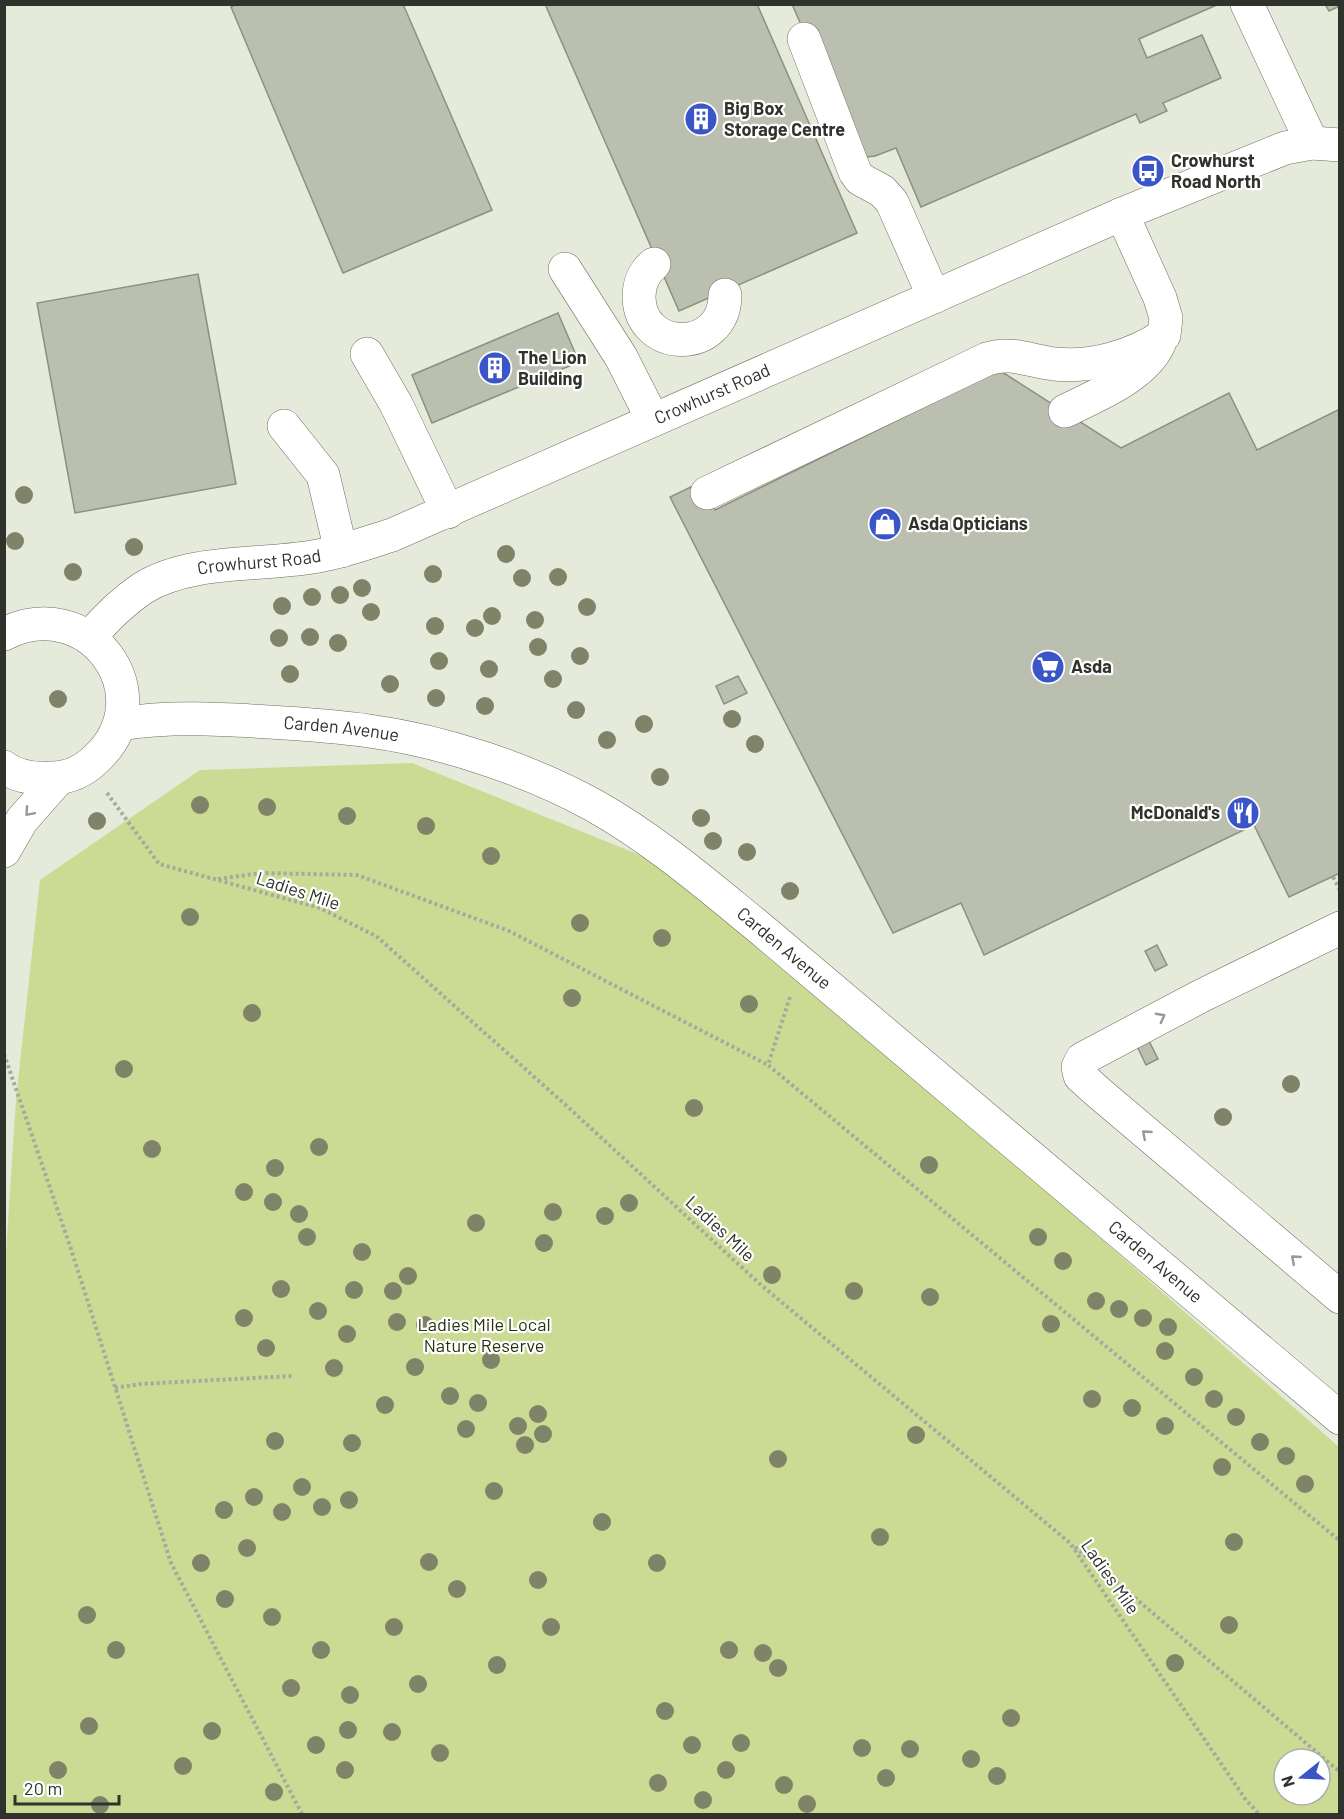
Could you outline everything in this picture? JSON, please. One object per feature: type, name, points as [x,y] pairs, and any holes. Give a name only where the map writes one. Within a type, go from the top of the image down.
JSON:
[{"type":"main road","points":[[1247,4],[1326,144]]},
{"type":"main road","points":[[804,39],[855,172],[860,179],[882,191],[892,202],[934,297]]},
{"type":"main road","name":"Crowhurst Road","points":[[89,638],[123,602],[144,587],[166,577],[196,569],[287,561],[341,551],[392,536],[1122,214],[1285,148],[1326,144]]},
{"type":"main road","points":[[1065,411],[1130,376],[1158,349],[1164,335],[1166,318],[1160,298],[1122,214]]},
{"type":"main road","points":[[654,264],[646,272],[641,282],[640,304],[649,324],[667,337],[678,340],[690,339],[710,330],[723,312],[725,296]]},
{"type":"main road","points":[[565,269],[621,357],[653,420]]},
{"type":"main road","points":[[707,493],[987,359],[1008,355],[1055,364],[1083,365],[1138,350],[1164,335]]},
{"type":"main road","points":[[368,354],[396,404],[448,512]]},
{"type":"main road","points":[[284,426],[323,476],[341,551]]},
{"type":"main road","points":[[4,634],[19,627],[41,623],[63,625],[89,638],[104,650],[117,672],[123,698],[120,724],[108,748],[74,772],[22,820],[4,851]]},
{"type":"main road","name":"Carden Avenue","points":[[120,724],[155,718],[214,718],[370,731],[432,743],[521,770],[593,805],[664,850],[1340,1418]]},
{"type":"main road","points":[[4,768],[33,779],[74,772]]},
{"type":"main road","points":[[1340,928],[1201,996],[1082,1059],[1078,1067],[1080,1076],[1340,1297]]},
{"type":"path","name":"Ladies Mile","points":[[74,772],[159,864],[320,908],[376,936],[569,1108],[761,1285],[1070,1543],[1246,1800],[1259,1815]]},
{"type":"path","points":[[216,880],[261,873],[357,874],[509,931],[768,1065],[1340,1541]]},
{"type":"path","points":[[1333,877],[1340,890]]},
{"type":"path","points":[[768,1065],[801,963]]},
{"type":"path","points":[[4,1054],[68,1238],[171,1563],[302,1815]]},
{"type":"path","points":[[115,1388],[140,1384],[292,1376]]},
{"type":"path","points":[[1070,1543],[1340,1772]]},
{"type":"green space","name":"Ladies Mile Local Nature Reserve","points":[[412,763],[682,872],[1339,1447],[1339,1814],[5,1814],[5,1268],[16,1099],[40,880],[200,770]]},
{"type":"building","points":[[236,4],[403,4],[492,210],[343,273],[231,7]]},
{"type":"building","name":"Big Box Storage Centre","points":[[545,4],[757,4],[857,233],[679,311]]},
{"type":"building","points":[[792,4],[1219,4],[1139,39],[1147,58],[1202,35],[1221,78],[1163,103],[1167,111],[1140,123],[1136,114],[921,207],[896,148],[867,157],[854,148]]},
{"type":"building","points":[[1325,4],[1340,4],[1340,6],[1329,11]]},
{"type":"building","points":[[198,274],[236,484],[75,513],[37,303]]},
{"type":"building","name":"The Lion Building","points":[[558,313],[579,362],[432,423],[412,375]]},
{"type":"building","name":"Asda","points":[[999,370],[1121,448],[1229,393],[1257,450],[1340,409],[1340,873],[1289,897],[1254,825],[984,955],[961,903],[893,933],[670,497],[701,482],[715,510]]},
{"type":"building","points":[[738,676],[747,693],[724,704],[716,686]]},
{"type":"building","points":[[1157,945],[1167,965],[1155,971],[1145,951]]},
{"type":"building","points":[[1148,1039],[1158,1059],[1146,1065],[1136,1044]]},
{"type":"place","name":"Big Box Storage Centre","points":[[701,119]]},
{"type":"place","name":"Crowhurst Road North","points":[[1148,171]]},
{"type":"place","name":"The Lion Building","points":[[495,368]]},
{"type":"place","name":"Asda Opticians","points":[[885,524]]},
{"type":"place","name":"Asda","points":[[1048,667]]},
{"type":"place","name":"McDonald's","points":[[1243,813]]}]
